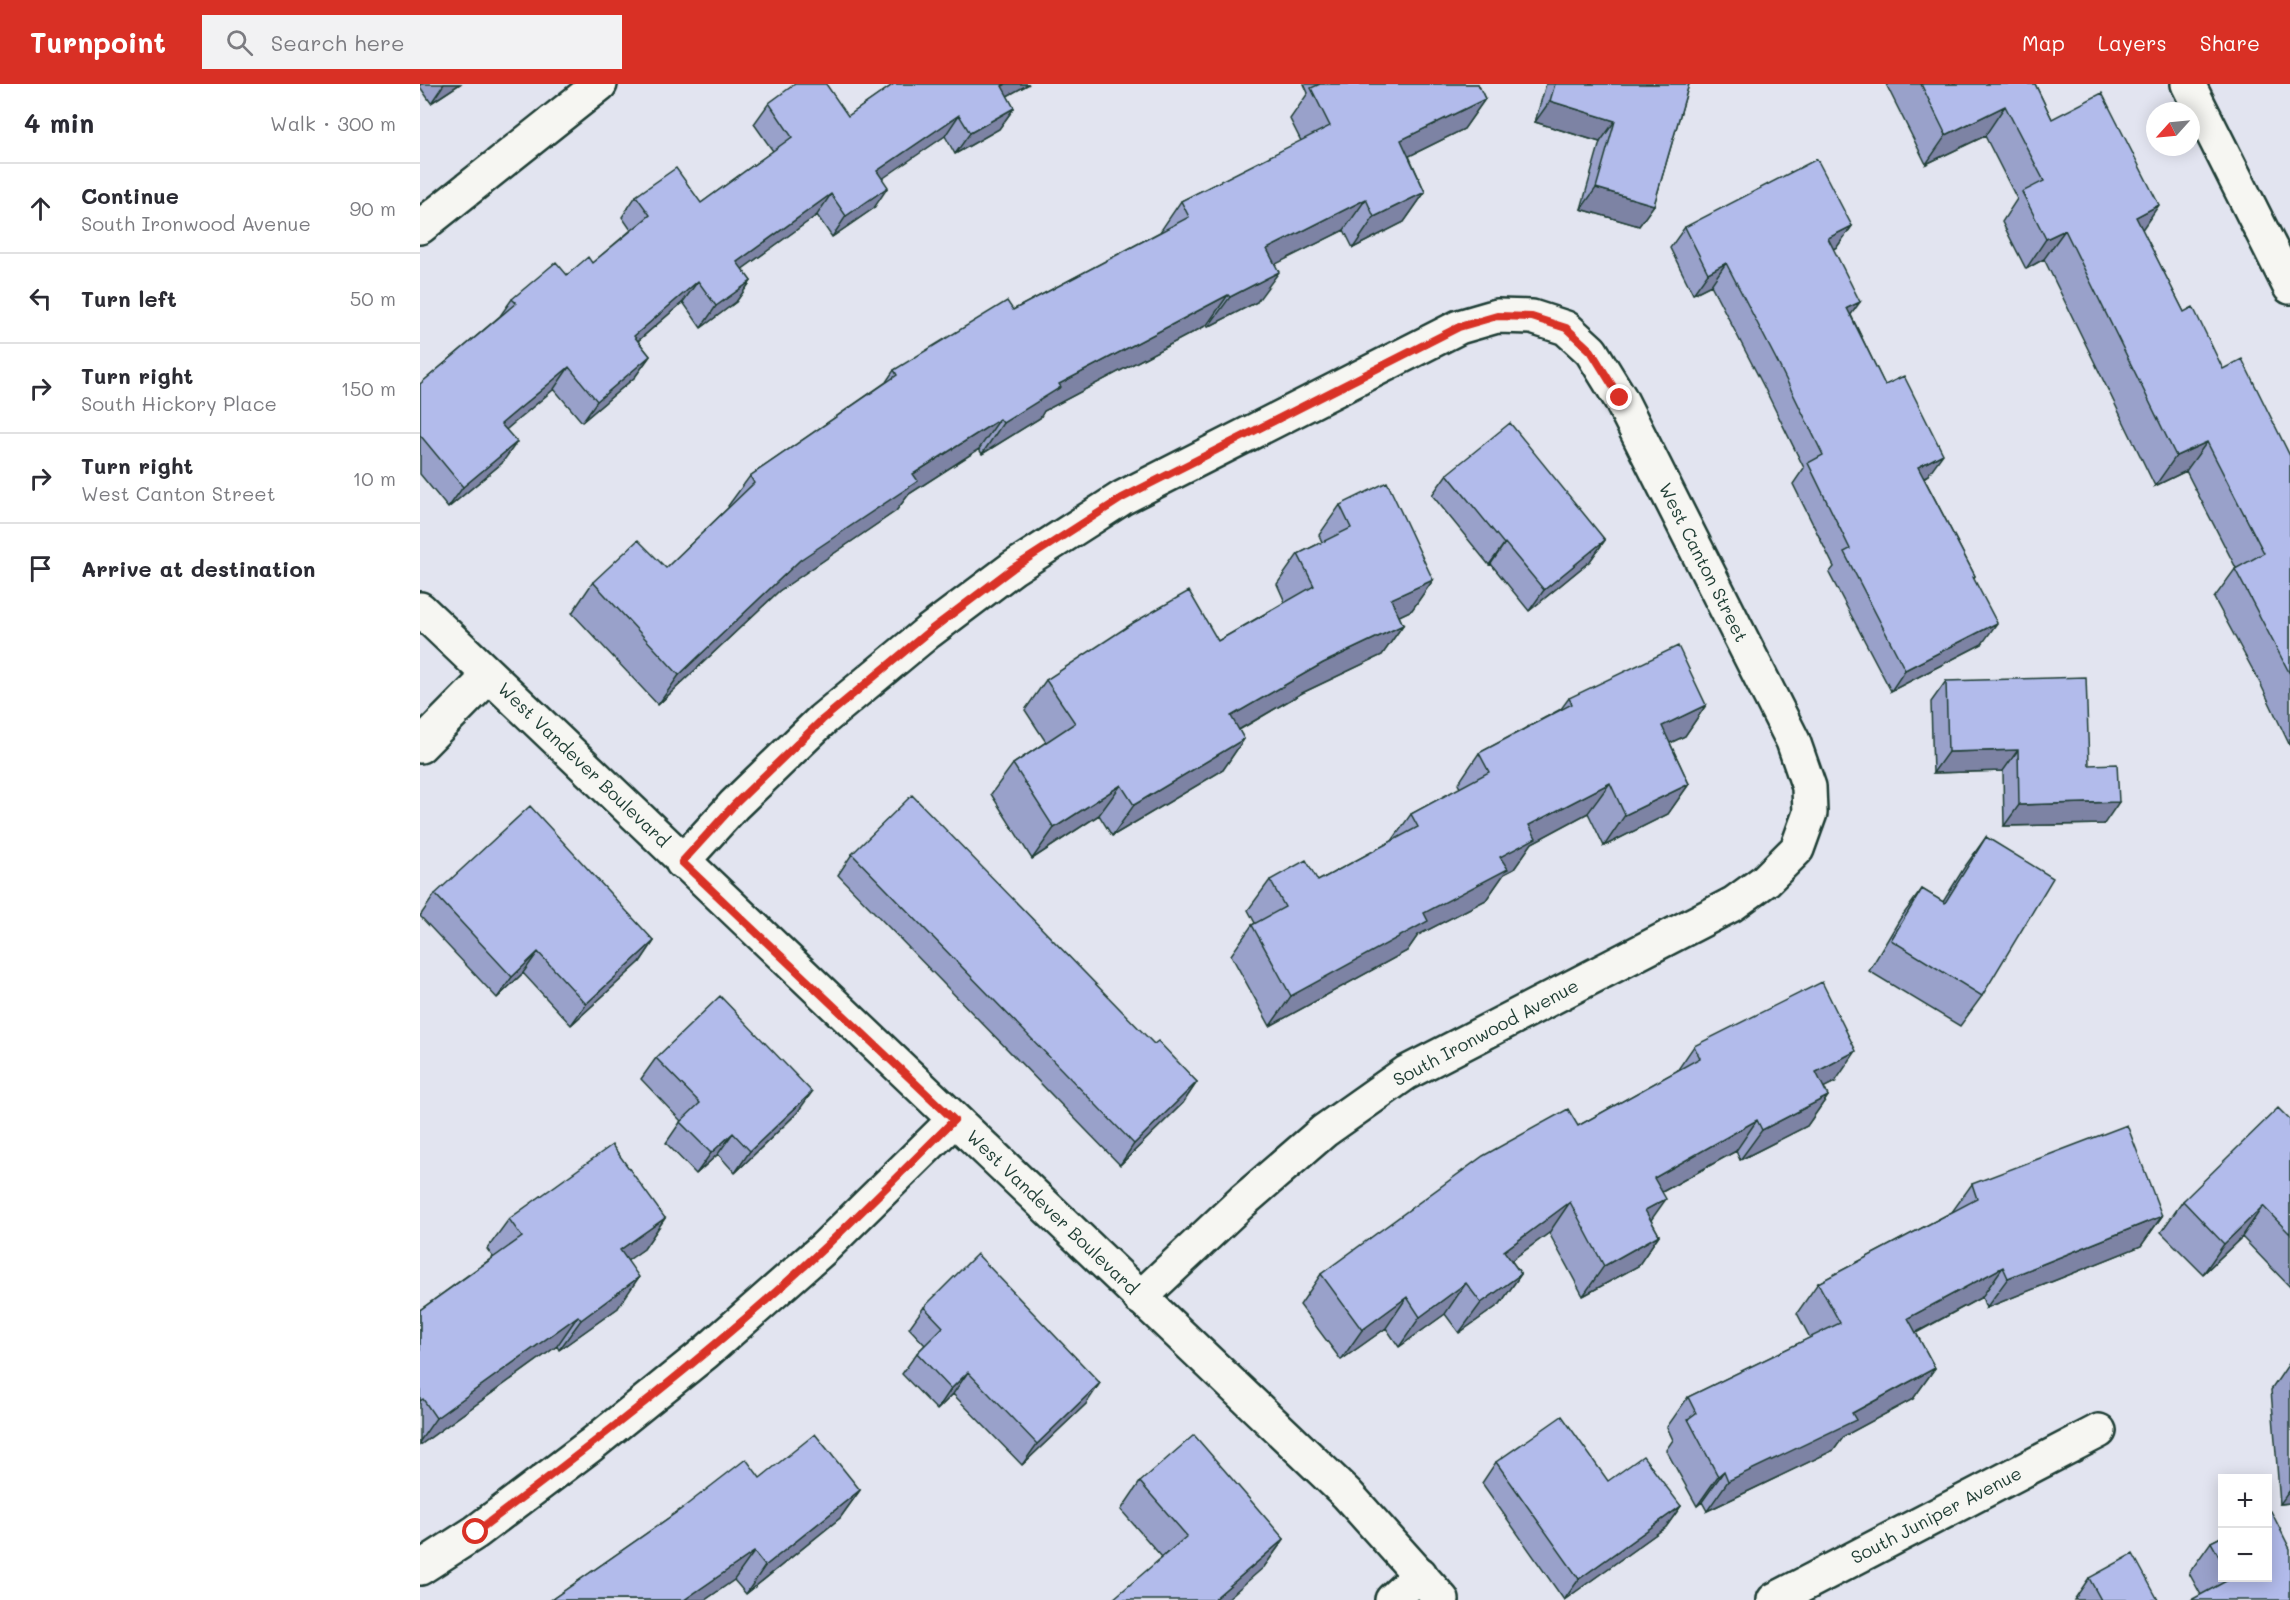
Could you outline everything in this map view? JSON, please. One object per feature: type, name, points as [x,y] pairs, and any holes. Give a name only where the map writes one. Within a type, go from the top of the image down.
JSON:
[{"type":"street","points":[[420,227],[600,84]]},
{"type":"street","points":[[2188,84],[2290,287]]},
{"type":"street","name":"West Canton Street","points":[[682,862],[734,805],[822,720],[928,632],[1013,568],[1122,498],[1459,327],[1497,316],[1532,317],[1566,328],[1591,351],[1620,398],[1793,741],[1809,787],[1810,813]]},
{"type":"street","name":"West Vandever Boulevard","points":[[420,609],[682,862],[1347,1494],[1442,1600]]},
{"type":"street","points":[[420,746],[489,676]]},
{"type":"street","name":"South Ironwood Avenue","points":[[1140,1299],[1243,1201],[1324,1131],[1406,1073],[1733,904],[1766,880],[1797,849],[1810,813]]},
{"type":"street","points":[[420,1568],[485,1525],[591,1445],[705,1353],[824,1248],[954,1120]]},
{"type":"street","name":"South Juniper Avenue","points":[[1774,1600],[2099,1431]]},
{"type":"street","points":[[1392,1600],[1420,1574]]},
{"type":"building","points":[[795,84],[826,84],[848,116],[894,84],[1006,84],[1002,86],[1014,108],[970,133],[959,115],[877,171],[888,187],[846,216],[831,194],[737,262],[751,281],[716,306],[698,281],[634,336],[650,356],[597,401],[569,367],[501,424],[517,442],[463,487],[420,435],[420,384],[516,303],[512,299],[556,262],[567,275],[588,257],[592,263],[650,215],[636,196],[676,168],[701,203],[792,137],[769,103]]},
{"type":"building","points":[[1320,84],[1478,84],[1485,99],[1401,140],[1425,192],[1374,217],[1366,199],[1267,249],[1279,272],[1230,297],[1228,295],[1059,384],[1061,387],[1003,423],[1000,419],[913,474],[918,481],[800,560],[679,675],[593,582],[638,540],[666,568],[754,483],[750,476],[897,375],[894,370],[1007,301],[1013,310],[1189,217],[1181,201],[1330,126],[1311,88]]},
{"type":"building","points":[[1555,84],[1689,84],[1654,205],[1596,188],[1615,121],[1550,101]]},
{"type":"building","points":[[1921,84],[2035,84],[2052,119],[2102,93],[2159,205],[2136,217],[2184,312],[2193,307],[2223,369],[2242,359],[2290,456],[2290,674],[2235,569],[2264,553],[2207,442],[2176,456],[2065,230],[2046,239],[2022,192],[2044,181],[2005,106],[1946,135]]},
{"type":"building","points":[[1817,159],[1852,226],[1828,238],[1860,302],[1847,308],[1885,385],[1904,376],[1943,454],[1918,467],[1997,623],[1905,670],[1844,552],[1850,549],[1808,463],[1823,455],[1778,363],[1726,263],[1708,273],[1685,227]]},
{"type":"building","points":[[1510,423],[1605,540],[1544,590],[1447,474]]},
{"type":"building","points":[[1387,482],[1433,580],[1391,599],[1403,625],[1323,663],[1231,716],[1244,739],[1134,805],[1121,785],[1054,828],[1013,764],[1075,723],[1046,680],[1133,623],[1189,591],[1218,641],[1314,586],[1298,554],[1351,528],[1340,505]]},
{"type":"building","points":[[1678,646],[1706,705],[1662,726],[1689,784],[1625,815],[1610,783],[1529,825],[1536,838],[1500,857],[1508,869],[1424,913],[1428,921],[1291,996],[1252,925],[1285,907],[1270,880],[1306,860],[1318,881],[1418,827],[1411,814],[1489,772],[1479,753],[1572,704],[1569,698]]},
{"type":"building","points":[[2086,677],[2089,765],[2117,764],[2119,802],[2019,805],[2018,750],[1948,752],[1946,681]]},
{"type":"building","points":[[912,795],[1154,1044],[1158,1041],[1197,1082],[1134,1144],[852,854]]},
{"type":"building","points":[[530,806],[654,941],[586,1004],[538,952],[512,977],[435,894]]},
{"type":"building","points":[[1986,837],[2053,878],[1982,996],[1891,940],[1922,889],[1945,903]]},
{"type":"building","points":[[1822,982],[1856,1051],[1816,1072],[1828,1096],[1762,1130],[1757,1120],[1654,1178],[1666,1199],[1645,1210],[1659,1235],[1604,1266],[1570,1202],[1504,1251],[1521,1274],[1481,1303],[1466,1283],[1420,1317],[1407,1297],[1362,1330],[1321,1274],[1483,1156],[1568,1109],[1578,1126],[1700,1058],[1694,1046]]},
{"type":"building","points":[[720,996],[812,1092],[750,1151],[733,1133],[711,1153],[680,1122],[700,1103],[656,1058]]},
{"type":"building","points":[[2278,1108],[2290,1120],[2290,1234],[2263,1206],[2224,1244],[2183,1201]]},
{"type":"building","points":[[2127,1125],[2162,1216],[2008,1278],[2003,1267],[1908,1318],[1935,1368],[1852,1413],[1856,1420],[1728,1481],[1724,1471],[1718,1476],[1688,1419],[1696,1413],[1688,1397],[1840,1323],[1818,1283],[1977,1199],[1972,1184]]},
{"type":"building","points":[[612,1145],[665,1218],[620,1250],[639,1277],[581,1320],[578,1316],[436,1418],[423,1399],[420,1401],[420,1310],[522,1237],[509,1219]]},
{"type":"building","points":[[977,1254],[1100,1383],[1037,1444],[968,1372],[951,1389],[917,1353],[943,1327],[924,1307]]},
{"type":"building","points":[[1562,1416],[1608,1481],[1643,1456],[1681,1506],[1579,1579],[1496,1462]]},
{"type":"building","points":[[815,1434],[860,1490],[765,1566],[754,1552],[684,1600],[551,1600],[680,1510],[746,1459],[760,1478]]},
{"type":"building","points":[[1194,1435],[1284,1539],[1213,1600],[1112,1600],[1187,1536],[1140,1482]]},
{"type":"building","points":[[2272,1513],[2290,1549],[2290,1600],[2191,1600],[2224,1582],[2272,1582]]},
{"type":"building","points":[[2218,1538],[2218,1555],[2211,1542]]},
{"type":"building","points":[[2133,1554],[2158,1600],[2101,1600],[2089,1578]]},
{"type":"route","points":[[476,1532],[591,1445],[705,1353],[824,1248],[954,1120],[682,862],[734,805],[822,720],[928,632],[1013,568],[1122,498],[1459,327],[1497,316],[1532,317],[1566,328],[1591,351],[1620,398]]}]
